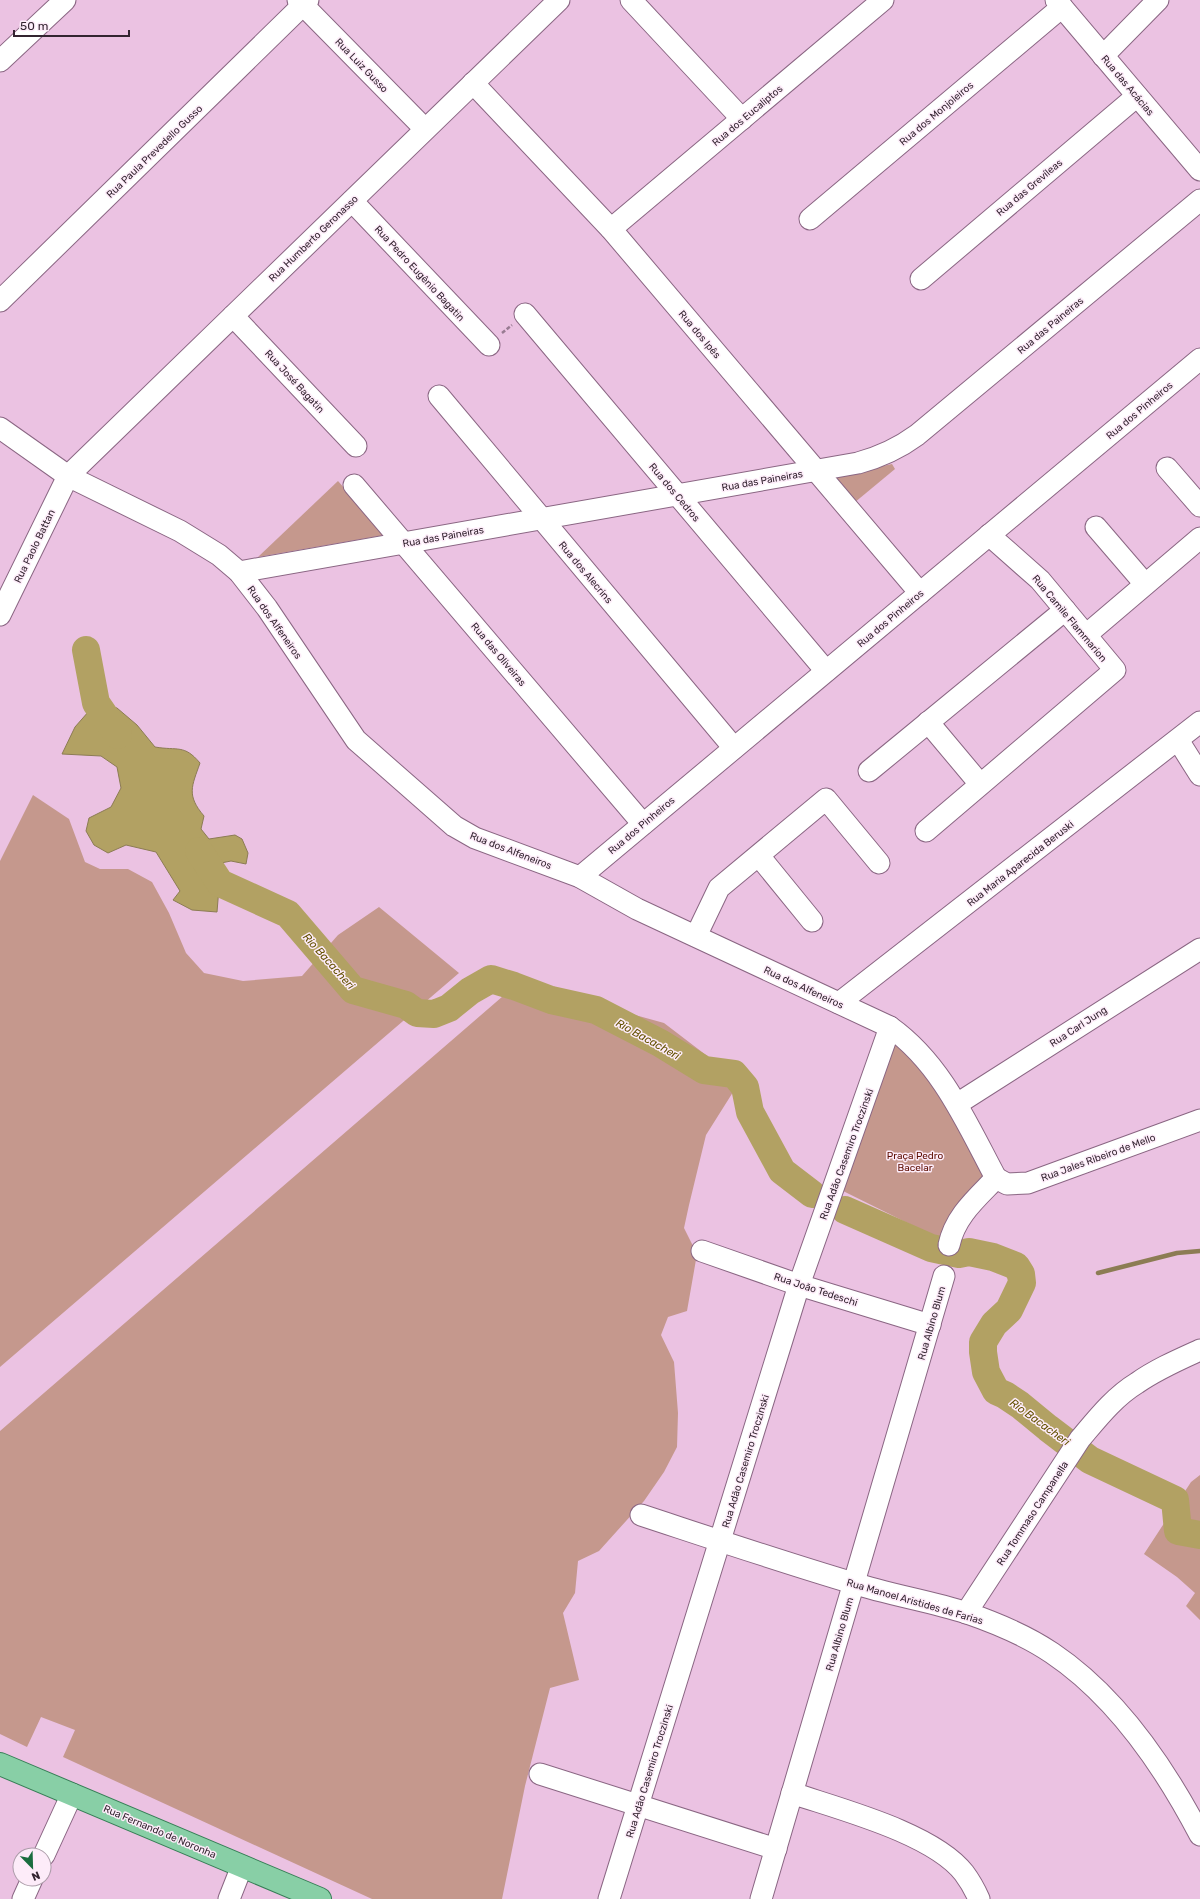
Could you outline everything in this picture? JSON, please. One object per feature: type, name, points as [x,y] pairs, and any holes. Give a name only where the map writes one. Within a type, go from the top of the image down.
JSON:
[{"type":"main road","name":"Rua Fernando de Noronha","points":[[0,1764],[320,1899]]},
{"type":"street","points":[[0,61],[64,0]]},
{"type":"street","name":"Rua Humberto Geronasso","points":[[68,476],[559,0]]},
{"type":"street","points":[[631,0],[742,119]]},
{"type":"street","name":"Rua dos Eucaliptos","points":[[611,230],[883,0]]},
{"type":"street","points":[[1103,56],[1158,0]]},
{"type":"street","name":"Rua Luiz Gusso","points":[[303,2],[425,129]]},
{"type":"street","name":"Rua Paula Prevedello Gusso","points":[[0,301],[303,2]]},
{"type":"street","name":"Rua das Acácias","points":[[1059,3],[1200,170]]},
{"type":"street","name":"Rua dos Monjoleiros","points":[[810,219],[1059,3]]},
{"type":"street","name":"Rua dos Ipês","points":[[473,83],[611,230],[920,593]]},
{"type":"street","name":"Rua das Grevíleas","points":[[921,279],[1137,96]]},
{"type":"street","name":"Rua das Paineiras","points":[[239,572],[816,471],[858,463],[879,457],[900,448],[917,435],[1200,200]]},
{"type":"street","name":"Rua Pedro Eugênio Bagatin","points":[[352,201],[488,345]]},
{"type":"street","name":"Rua dos Cedros","points":[[524,314],[826,671]]},
{"type":"street","name":"Rua José Bagatin","points":[[233,316],[356,446]]},
{"type":"street","name":"Rua dos Pinheiros","points":[[580,877],[1200,359]]},
{"type":"street","name":"Rua dos Alecrins","points":[[439,396],[734,748]]},
{"type":"street","name":"Rua dos Alfeneiros","points":[[0,428],[68,476],[180,531],[212,551],[239,572],[267,608],[346,727],[367,751],[454,826],[464,832],[580,877],[637,909],[890,1027],[908,1040],[925,1057],[957,1104],[996,1178]]},
{"type":"street","points":[[1167,468],[1200,506]]},
{"type":"street","name":"Rua Paolo Battan","points":[[0,615],[68,476]]},
{"type":"street","name":"Rua das Oliveiras","points":[[354,485],[643,824]]},
{"type":"street","points":[[1096,527],[1145,584]]},
{"type":"street","name":"Rua Camile Flammarion","points":[[980,784],[1115,670],[1040,580],[989,535]]},
{"type":"street","points":[[1086,635],[1200,538]]},
{"type":"street","points":[[869,771],[1065,610]]},
{"type":"street","points":[[926,831],[980,784],[928,722]]},
{"type":"street","name":"Rua Maria Aparecida Beruski","points":[[839,1003],[1200,722]]},
{"type":"street","points":[[1178,740],[1200,775]]},
{"type":"street","points":[[696,936],[719,888],[826,799],[879,863]]},
{"type":"street","points":[[759,856],[812,921]]},
{"type":"street","name":"Rua Carl Jung","points":[[957,1104],[1200,949]]},
{"type":"street","name":"Rua Adão Casemiro Troczinski","points":[[609,1899],[799,1285],[890,1027]]},
{"type":"street","name":"Rua Jales Ribeiro de Mello","points":[[996,1178],[1007,1184],[1028,1183],[1200,1120]]},
{"type":"street","points":[[950,1245],[954,1228],[958,1220],[996,1178]]},
{"type":"street","name":"Rua João Tedeschi","points":[[702,1251],[799,1285],[930,1325]]},
{"type":"street","name":"Rua Albino Blum","points":[[761,1899],[944,1276]]},
{"type":"street","name":"Rua Tommaso Campanella","points":[[966,1613],[1080,1439],[1115,1400],[1136,1383],[1164,1366],[1200,1350]]},
{"type":"street","name":"Rua Manoel Aristides de Farias","points":[[641,1514],[854,1584],[966,1613],[995,1624],[1052,1653],[1097,1691],[1123,1719],[1168,1779],[1200,1835]]},
{"type":"street","points":[[540,1774],[776,1849]]},
{"type":"street","points":[[792,1793],[882,1823],[913,1837],[943,1854],[963,1872],[979,1899]]},
{"type":"street","points":[[48,1847],[72,1794]]},
{"type":"street","points":[[229,1899],[242,1866]]},
{"type":"street","points":[[23,1899],[28,1887]]},
{"type":"path","points":[[488,345],[524,314]]},
{"type":"green space","points":[[892,464],[895,469],[854,503],[832,477]]},
{"type":"green space","points":[[338,481],[385,535],[258,557]]},
{"type":"green space","points":[[33,795],[69,819],[85,862],[100,869],[128,869],[152,882],[169,913],[186,953],[204,973],[243,981],[302,976],[338,935],[379,907],[459,973],[0,1367],[0,861]]},
{"type":"green space","points":[[510,990],[563,995],[664,1023],[740,1081],[706,1135],[689,1205],[684,1228],[697,1254],[687,1311],[668,1317],[661,1335],[674,1362],[678,1413],[677,1447],[664,1472],[644,1501],[599,1551],[578,1561],[575,1593],[563,1613],[579,1680],[550,1688],[525,1786],[502,1899],[372,1899],[63,1757],[75,1730],[41,1717],[27,1747],[0,1734],[0,1431]]},
{"type":"green space","name":"Praça Pedro Bacelar","points":[[896,1040],[921,1062],[991,1178],[944,1241],[841,1190]]},
{"type":"green space","points":[[1200,1475],[1200,1620],[1186,1606],[1195,1593],[1177,1577],[1144,1554],[1191,1482]]},
{"type":"shaded area","points":[[96,703],[117,708],[137,725],[155,747],[180,749],[189,753],[200,763],[192,790],[198,809],[204,816],[201,829],[209,839],[235,835],[242,839],[248,853],[246,864],[231,861],[221,863],[217,912],[192,910],[173,900],[180,891],[156,852],[126,845],[108,853],[94,845],[86,831],[89,818],[111,807],[121,788],[117,767],[101,756],[62,754],[75,727]]},
{"type":"waterway","name":"Rio Bacacheri","points":[[86,650],[96,703],[118,735]]},
{"type":"waterway","name":"Rio Bacacheri","points":[[199,851],[220,883],[288,914],[353,990],[406,1005],[417,1013],[434,1014],[449,1008],[470,991],[491,979],[551,1000],[596,1010],[660,1043],[704,1070],[734,1074],[745,1087],[750,1112],[782,1171],[812,1194]]},
{"type":"waterway","name":"Rio Bacacheri","points":[[845,1210],[931,1248],[959,1254],[969,1252],[993,1257],[1016,1266],[1021,1274],[1022,1283],[1009,1310],[994,1324],[983,1342],[986,1372],[996,1391],[1020,1405],[1090,1460],[1175,1500],[1178,1531],[1200,1535]]},
{"type":"waterway","points":[[1098,1273],[1177,1253],[1200,1251]]},
{"type":"waterway","points":[[1022,1283],[1030,1282]]}]
